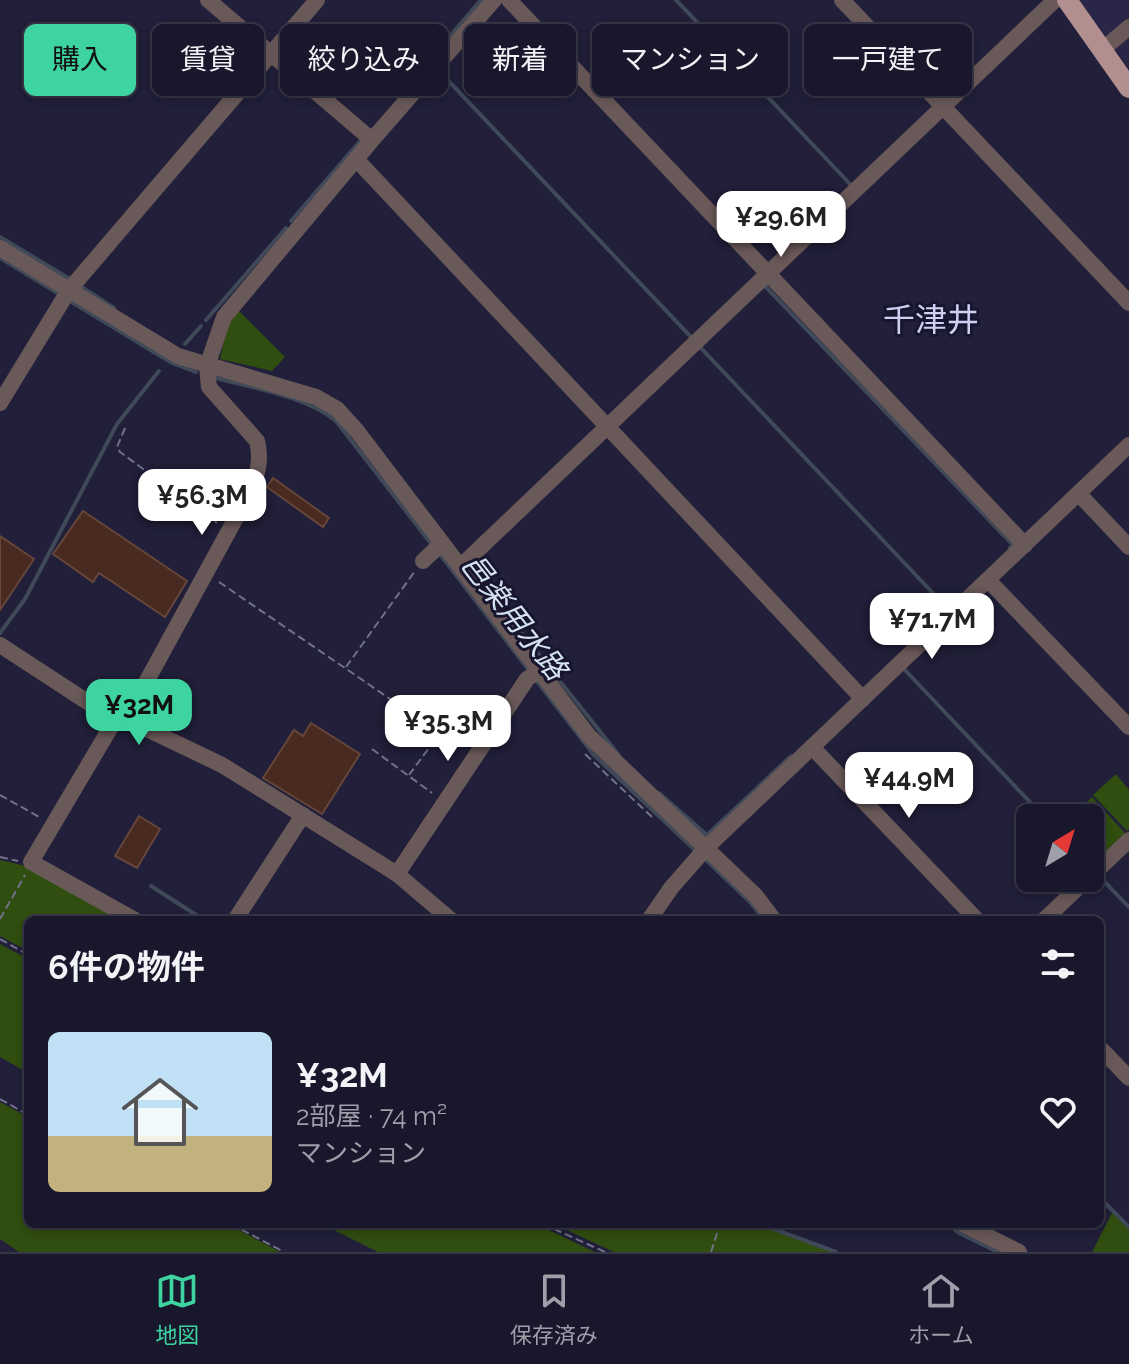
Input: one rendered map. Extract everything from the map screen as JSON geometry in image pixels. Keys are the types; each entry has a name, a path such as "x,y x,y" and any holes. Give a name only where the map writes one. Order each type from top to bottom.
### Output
{"main road":[{"path":"1067,0 1129,88"}],"street":[{"path":"208,0 372,140"},
{"path":"0,403 69,290 317,0"},
{"path":"128,916 30,864 52,824 121,719 228,532 258,472 259,450 252,433 213,394 207,381 207,366 224,317 494,0"},
{"path":"509,0 1025,545"},
{"path":"842,0 1129,303"},
{"path":"461,566 1055,0"},
{"path":"1102,50 1129,27"},
{"path":"356,159 863,699"},
{"path":"0,248 178,356 329,403 357,431 434,550 461,566 535,674 597,744 702,852 756,896 771,916"},
{"path":"652,916 702,852 1129,445"},
{"path":"1079,494 1129,547"},
{"path":"988,580 1129,727"},
{"path":"0,645 121,719 222,765 397,874 446,916"},
{"path":"397,874 535,674"},
{"path":"812,747 973,916"},
{"path":"238,916 303,815"},
{"path":"1104,863 1129,840"},
{"path":"1048,916 1073,892"},
{"path":"1104,1052 1129,1078"},
{"path":"971,1228 1019,1252"}],"path":[{"path":"125,428 117,447 120,452 228,532"},
{"path":"345,668 434,550"},
{"path":"205,572 440,733 409,775"},
{"path":"579,745 603,773 655,821"},
{"path":"372,749 445,802"},
{"path":"0,795 52,824"},
{"path":"0,857 30,864 0,919"},
{"path":"0,939 24,953"},
{"path":"0,1099 24,1113"},
{"path":"239,1228 284,1252"},
{"path":"552,1228 605,1252"},
{"path":"711,1252 719,1228"}],"shaded area":[{"path":"1079,0 1129,0 1129,69 1111,43"}],"green space":[{"path":"238,310 285,357 272,371 220,359 226,329"},
{"path":"1116,774 1129,790 1127,831 1104,804 1093,795"},
{"path":"1092,797 1098,804 1085,804"},
{"path":"1104,810 1125,833 1104,853"},
{"path":"0,860 30,867 120,916 24,916 24,949 0,936"},
{"path":"0,944 24,957 24,1071 0,1057"},
{"path":"0,1102 24,1115 24,1228 235,1228 280,1252 19,1252 0,1239"},
{"path":"1112,1213 1129,1230 1129,1252 1092,1252"},
{"path":"330,1228 544,1228 595,1252 378,1252"},
{"path":"563,1228 768,1228 836,1252 614,1252"}],"building":[{"path":"273,478 329,518 323,527 267,487"},
{"path":"83,511 187,581 165,617 99,573 93,582 53,554"},
{"path":"0,536 34,559 0,610"},
{"path":"311,723 360,754 322,814 263,778 294,730 303,736"},
{"path":"139,816 160,829 137,868 115,856"}],"waterway":[{"path":"448,38 481,0"},
{"path":"676,0 850,184 850,188"},
{"path":"448,80 691,337"},
{"path":"291,221 361,140"},
{"path":"206,320 286,228"},
{"path":"0,237 70,279"},
{"name":"邑楽用水路","path":"0,258 59,294"},
{"path":"77,284 114,308"},
{"path":"766,287 1013,545 1010,548"},
{"name":"邑楽用水路","path":"70,301 172,363 196,372"},
{"path":"185,344 201,326"},
{"path":"700,347 948,609"},
{"path":"0,633 25,599 117,424 159,371"},
{"name":"邑楽用水路","path":"213,377 294,399 324,412 336,421 433,546"},
{"name":"邑楽用水路","path":"439,553 531,673"},
{"path":"471,564 512,621 618,754"},
{"path":"905,670 1032,804"},
{"name":"邑楽用水路","path":"536,680 594,755 696,851"},
{"path":"659,793 707,835 791,756"},
{"name":"邑楽用水路","path":"703,857 761,916"},
{"path":"1104,881 1129,907"},
{"path":"151,886 198,916"},
{"path":"1104,1202 1129,1227"},
{"path":"771,1228 836,1252"},
{"name":"邑楽用水路","path":"952,1228 998,1252"}],"district":[{"name":"千津井","path":"931,320"}]}
